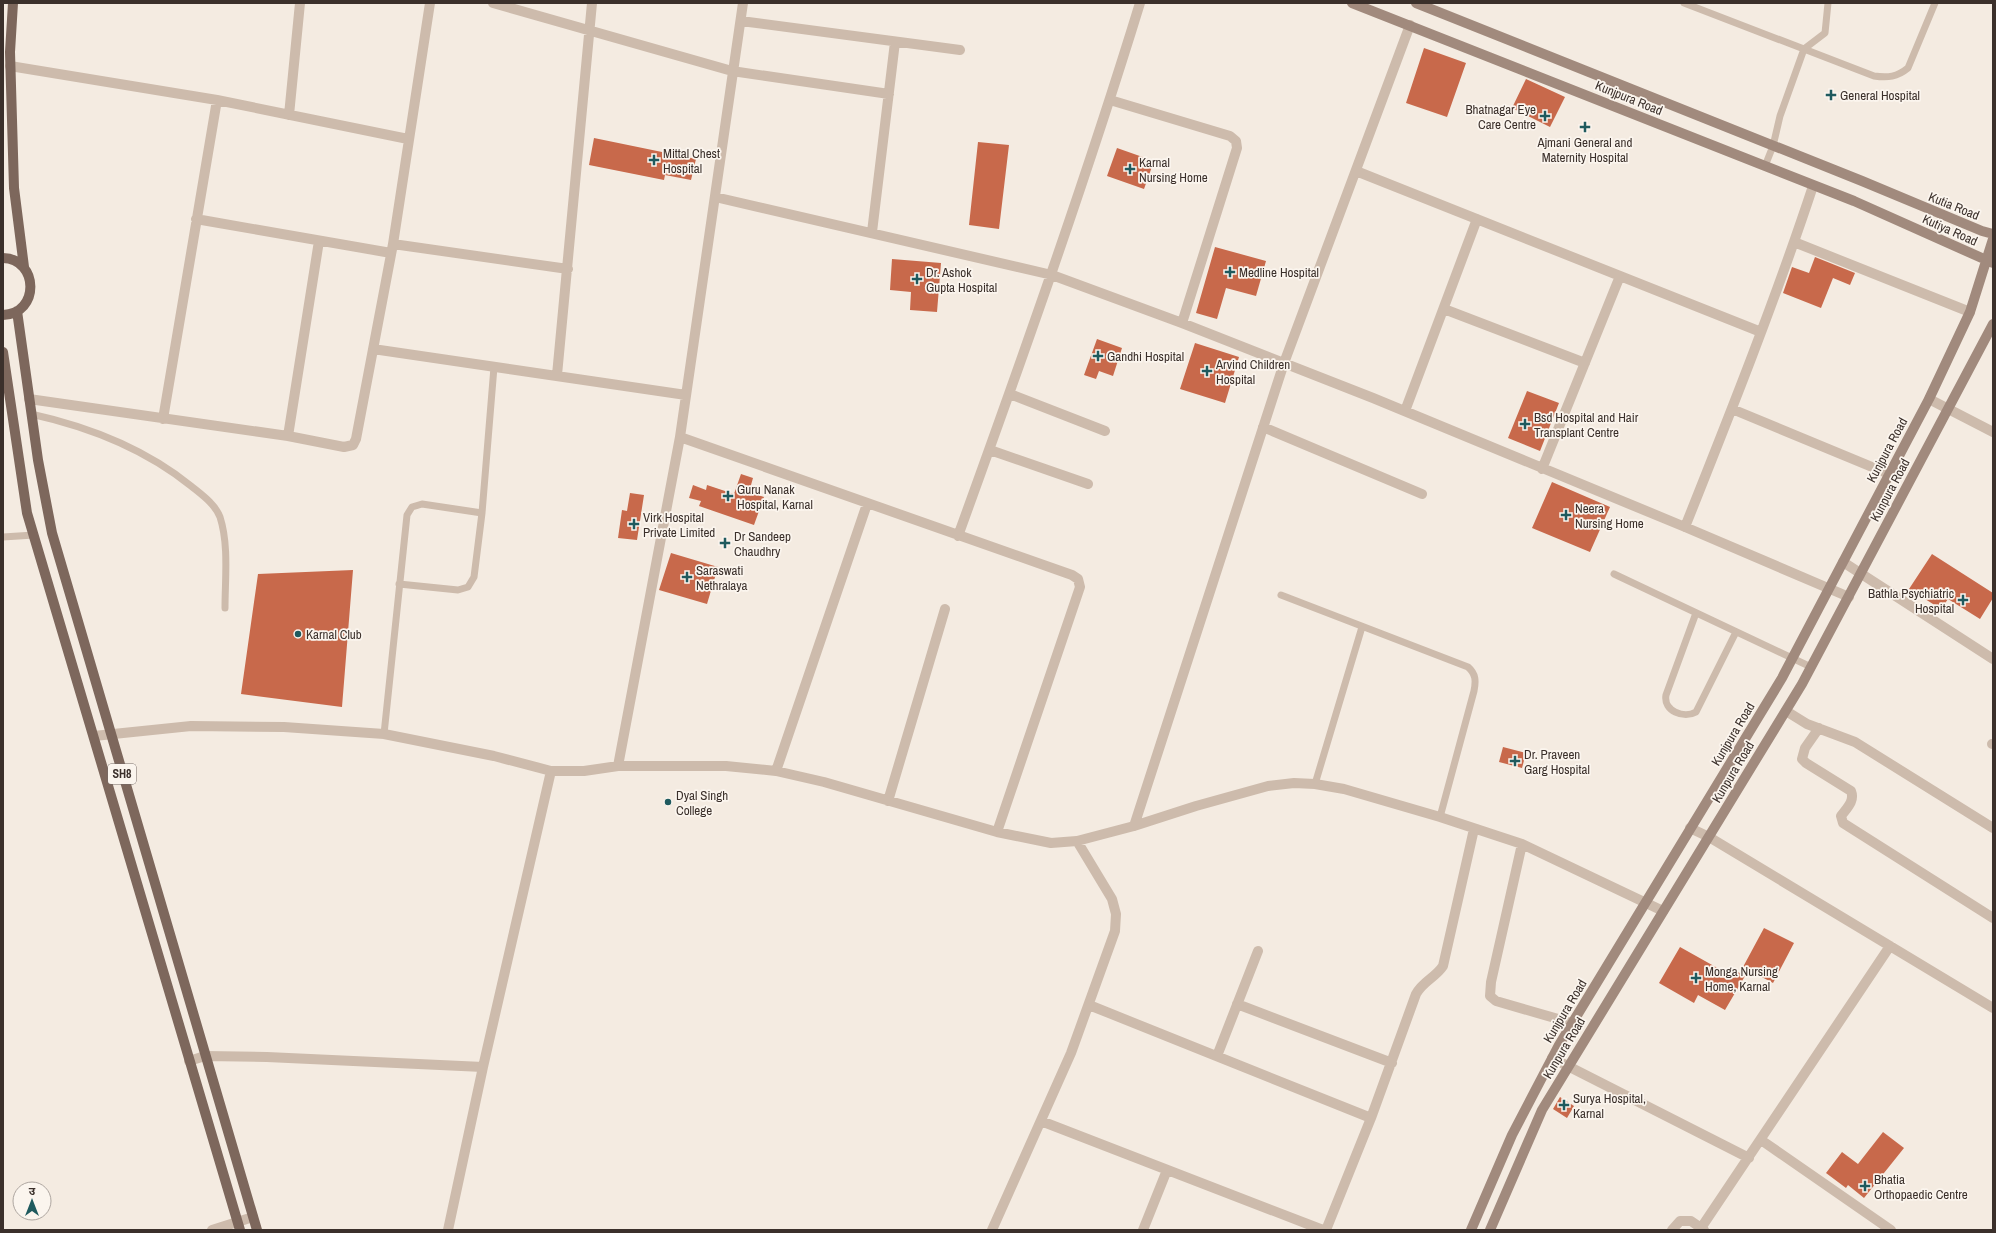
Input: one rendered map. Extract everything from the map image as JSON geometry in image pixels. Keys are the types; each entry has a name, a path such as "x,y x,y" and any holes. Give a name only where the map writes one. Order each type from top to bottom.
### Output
{"main road":[{"path":"3,315 17,311 25,304 30,294 31,282 24,267 14,188 10,66 13,3"},
{"path":"3,258 8,258 24,267"},
{"name":"SH8","path":"17,311 38,460 52,533 257,1230"},
{"name":"SH8","path":"3,352 27,513 239,1226"},
{"path":"136,879 152,874"}],"street":[{"path":"289,115 300,3"},
{"path":"29,399 288,436 344,446 353,445 356,439 392,249 430,3"},
{"path":"493,3 732,71 889,94"},
{"path":"557,375 592,3"},
{"path":"618,766 680,438 743,3"},
{"path":"958,536 1052,275 1110,100 1140,3"},
{"name":"Kunjpura Road","path":"1352,3 1374,7 1410,25 1896,219"},
{"name":"Kunjpura Road","path":"1416,3 1906,200"},
{"path":"741,21 960,50"},
{"path":"1134,826 1284,363 1410,25"},
{"path":"872,232 895,42"},
{"path":"10,66 217,100 408,139"},
{"path":"162,419 217,100"},
{"path":"1110,100 1230,136 1236,141 1237,148 1182,323"},
{"path":"1356,171 1761,332"},
{"path":"1685,527 1761,332 1813,186"},
{"path":"715,197 872,232 1052,275 1182,323 1405,411 1685,527 1848,597"},
{"name":"Kutia Road","path":"1906,200 1982,232 1993,234"},
{"path":"196,219 319,241 568,268"},
{"path":"1405,411 1477,219"},
{"name":"Kutiya Road","path":"1896,219 1990,262"},
{"name":"Kunjpura Road","path":"1471,1230 1512,1135 1552,1058 1792,658 1829,589 1928,399 1970,312 1990,262 1993,239"},
{"path":"288,436 319,241"},
{"path":"1794,242 1970,312"},
{"path":"1542,469 1620,276"},
{"path":"1444,309 1585,363"},
{"name":"Kunpura Road","path":"1490,1230 1542,1110 1786,711 1811,667 1993,324"},
{"path":"373,349 686,395"},
{"path":"1010,394 1106,431"},
{"path":"1928,399 1993,432"},
{"path":"1732,409 1889,474"},
{"path":"1263,427 1422,494"},
{"path":"680,438 1072,575 1078,579 1080,587 996,832"},
{"path":"990,450 1088,484"},
{"path":"776,771 868,504"},
{"path":"1843,562 1993,659"},
{"path":"888,801 945,609"},
{"path":"1786,711 1798,719 1855,742 1993,828"},
{"path":"94,736 110,733 199,726 284,726 384,734 494,756 551,771 584,771 618,766 726,766 776,771 824,782 996,832 1051,843 1077,841 1134,826 1196,806 1268,786 1294,783 1315,784 1344,789 1440,817 1522,844 1663,911"},
{"path":"1819,728 1805,748 1802,759 1851,791 1853,796 1851,802 1841,816 1843,822 1993,918"},
{"path":"448,1230 483,1067 551,771"},
{"path":"1690,828 1709,837 1993,1008"},
{"path":"1326,1230 1371,1118 1420,987 1438,974 1443,966 1474,829"},
{"path":"992,1230 1041,1121 1089,1005 1115,931 1116,914 1112,899 1077,841"},
{"path":"1522,844 1490,982 1490,996 1496,1000 1572,1023"},
{"path":"1672,1230 1680,1221 1691,1221 1703,1229 1890,946"},
{"path":"1217,1056 1258,951"},
{"path":"1237,1004 1392,1063"},
{"path":"1089,1005 1371,1118"},
{"path":"189,1061 205,1056 483,1067"},
{"path":"1552,1058 1749,1158"},
{"path":"1041,1121 1322,1230"},
{"path":"1761,1140 1891,1230"},
{"path":"1143,1230 1167,1170"},
{"path":"212,1230 239,1226 253,1217"}],"lane":[{"path":"1684,3 1874,76 1886,78 1899,75 1908,68 1935,3"},
{"path":"1765,166 1773,146 1780,116 1804,49 1825,33 1828,3"},
{"path":"399,584 458,590 468,587 474,577 482,513 494,367"},
{"path":"31,414 94,431 132,447 171,470 208,500 219,515 224,534 225,608"},
{"path":"384,734 399,584 408,514 412,507 422,504 482,513"},
{"path":"3,537 34,535"},
{"path":"1614,574 1811,667"},
{"path":"1281,595 1468,667 1474,672 1476,681 1474,691 1440,817"},
{"path":"1696,613 1666,695 1666,704 1668,708 1686,715 1696,712 1736,632"},
{"path":"1315,784 1362,627"}],"building":[{"path":"1424,48 1466,63 1447,117 1406,103"},
{"path":"1526,79 1565,97 1550,127 1512,108"},
{"path":"594,138 696,159 691,180 665,175 664,180 589,165"},
{"path":"978,142 1009,145 999,229 969,225"},
{"path":"1117,148 1154,161 1144,189 1107,176"},
{"path":"1215,247 1266,261 1256,296 1226,288 1217,319 1196,313"},
{"path":"1815,257 1855,273 1850,285 1833,278 1821,308 1783,293 1792,267 1809,273"},
{"path":"892,259 941,263 937,312 910,310 911,292 890,290"},
{"path":"1097,339 1122,348 1113,376 1099,371 1096,379 1084,375"},
{"path":"1195,343 1239,357 1225,403 1180,389"},
{"path":"1527,391 1559,403 1540,451 1508,438"},
{"path":"741,474 753,478 749,492 764,497 754,525 699,506 701,501 689,498 693,485 706,490 707,485 734,494"},
{"path":"1552,482 1610,507 1590,552 1532,528"},
{"path":"630,493 644,495 637,540 618,538 622,510 627,511"},
{"path":"671,553 718,567 707,604 659,590"},
{"path":"1932,554 1993,593 1993,598 1980,619 1948,599 1941,609 1909,589"},
{"name":"Karnal Club","path":"353,570 342,707 241,694 258,574"},
{"path":"1503,747 1526,753 1522,768 1499,762"},
{"path":"1764,928 1794,943 1773,983 1743,967"},
{"path":"1680,947 1730,975 1733,969 1745,976 1725,1010 1698,995 1694,1003 1659,983"},
{"path":"1560,1097 1574,1106 1567,1118 1553,1109"},
{"path":"1883,1132 1904,1148 1864,1198 1848,1185 1846,1188 1826,1173 1842,1152 1858,1164"}],"place":[{"name":"General Hospital","path":"1831,95"},
{"name":"Bhatnagar Eye Care Centre","path":"1545,116"},
{"name":"Ajmani General and Maternity Hospital","path":"1585,127"},
{"name":"Mittal Chest Hospital","path":"654,160"},
{"name":"Karnal Nursing Home","path":"1130,169"},
{"name":"Medline Hospital","path":"1230,272"},
{"name":"Dr. Ashok Gupta Hospital","path":"917,279"},
{"name":"Gandhi Hospital","path":"1098,356"},
{"name":"Arvind Children Hospital","path":"1207,371"},
{"name":"Bsd Hospital and Hair Transplant Centre","path":"1525,424"},
{"name":"Guru Nanak Hospital, Karnal","path":"728,496"},
{"name":"Neera Nursing Home","path":"1566,515"},
{"name":"Virk Hospital Private Limited","path":"634,524"},
{"name":"Dr Sandeep Chaudhry","path":"725,543"},
{"name":"Saraswati Nethralaya","path":"687,577"},
{"name":"Bathla Psychiatric Hospital","path":"1963,600"},
{"name":"Karnal Club","path":"298,634"},
{"name":"Dr. Praveen Garg Hospital","path":"1515,761"},
{"name":"Dyal Singh College","path":"668,802"},
{"name":"Monga Nursing Home, Karnal","path":"1696,978"},
{"name":"Surya Hospital, Karnal","path":"1564,1105"},
{"name":"Bhatia Orthopaedic Centre","path":"1865,1186"}]}
